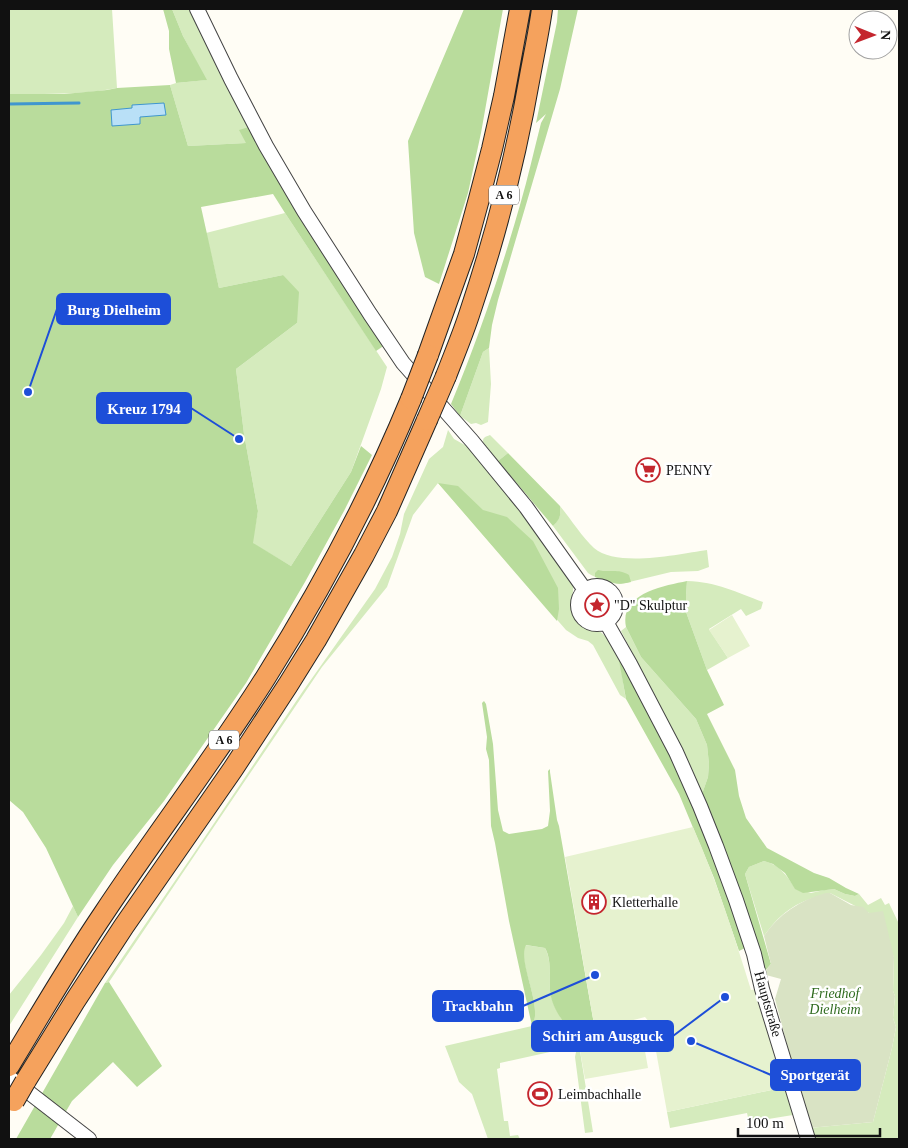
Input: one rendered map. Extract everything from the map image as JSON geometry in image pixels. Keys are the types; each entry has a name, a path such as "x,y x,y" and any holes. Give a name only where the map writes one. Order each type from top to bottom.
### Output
{"highway":[{"name":"A 6","path":"9,1066 103,914 265,678 330,568 367,500 412,399 464,254 502,104 520,9"},
{"name":"A 6","path":"11,1106 17,1080 86,984 288,685 316,640 387,511 446,376 473,304 487,259 515,153 542,9"}],"street":[{"path":"197,9 230,79 266,146 304,212 374,320 403,363 467,434 526,507 585,590"},
{"path":"596,586 607,589 614,598 615,609 606,622 594,624 588,622 582,618 579,612 578,600 581,594 590,587 596,586"},
{"name":"Hauptstraße","path":"606,622 664,730 696,797 726,873 754,954 762,989 808,1139"},
{"path":"17,1080 89,1139"}],"green space":[{"path":"9,9 112,9 117,88 77,93 9,94"},
{"path":"163,9 172,9 183,36 207,80 176,83 169,49 169,31"},
{"path":"172,9 192,9 228,89 233,93 249,127 246,143 188,146 170,85 206,80 183,36"},
{"path":"464,9 503,9 481,133 468,193 439,284 425,277 414,233 408,141"},
{"path":"558,9 578,9 560,89 498,300 489,348 483,352 460,416 451,404 471,355 497,280 523,195 541,123 546,114 536,123"},
{"path":"170,85 188,146 246,143 239,130 249,127 278,181 385,345 376,351 273,194 201,207 219,288 283,275 299,292 297,323 236,369 244,434 258,511 253,543 291,566 351,472 361,446 372,455 305,582 246,683 164,801 113,865 78,917 46,848 23,812 9,800 9,94 64,94"},
{"path":"285,213 387,367 351,472 291,566 252,543 258,511 244,434 236,369 297,323 283,275 219,288 206,233"},
{"path":"489,348 491,384 488,422 481,425 471,424 460,416 483,352"},
{"path":"448,430 454,439 472,449 542,535 573,581 572,611 579,623 602,633 613,646 619,660 626,699 620,695 593,645 566,630 438,483 413,515 387,587 322,667 109,982 105,983 303,691 375,589 392,557 400,534 404,514 429,459 443,447"},
{"path":"490,435 508,453 498,461 483,442 485,437"},
{"path":"508,453 560,506 560,517 553,526 498,461"},
{"path":"438,483 458,486 483,510 507,517 533,541 558,588 559,609 557,621"},
{"path":"560,506 590,544 604,554 617,557 649,558 707,550 709,567 698,571 671,572 621,584 599,579 588,573 553,526 560,517"},
{"path":"598,570 625,573 629,575 631,582 609,582 595,577 595,573"},
{"path":"687,581 717,585 763,602 761,609 746,616 741,609 709,629 728,658 707,670 686,612"},
{"path":"687,581 686,612 707,670 724,705 707,714 735,770 739,796 746,818 767,848 859,894 855,896 845,894 834,889 803,893 795,889 785,873 773,864 764,861 749,867 745,874 771,964 765,971 742,901 702,794 708,777 707,745 696,719 641,657 626,627 626,615 629,606 636,599 656,589"},
{"path":"597,591 607,595 611,605 607,615 597,619 587,615 583,605 587,595"},
{"path":"732,615 750,646 728,658 709,630"},
{"path":"626,627 641,657 696,719 707,745 709,764 708,777 702,794 673,731 621,631"},
{"path":"618,655 684,779 747,947 739,951 714,878 679,794 626,699"},
{"path":"484,701 493,744 498,810 503,831 509,834 542,829 548,826 550,811 548,771 550,769 557,820 595,1030 576,1036 563,1021 553,1004 550,991 549,963 545,948 526,945 524,953 525,962 535,1008 535,1018 532,1026 491,826 489,760 486,749 487,737 482,703"},
{"path":"693,827 717,887 751,990 757,989 786,1087 667,1112 651,1024 645,1017 595,1030 565,857"},
{"path":"764,861 778,868 795,888 811,893 834,889 855,896 859,894 868,905 881,898 885,905 889,903 899,924 899,1139 812,1139 809,1128 873,1122 896,1027 893,1018 895,996 893,991 894,957 869,913 830,893 809,899 792,907 778,919 764,936 745,874 749,867"},
{"name":"Friedhof Dielheim","path":"830,893 851,905 863,907 869,913 883,911 894,957 893,991 895,996 893,1018 896,1027 873,1122 809,1128 775,999 781,979 766,975 765,971 771,964 764,936 776,921 791,909 807,900"},
{"path":"73,906 78,917 9,1026 9,995 41,955 64,923"},
{"path":"525,945 545,948 549,958 550,991 556,1010 576,1036 574,1042 568,1048 500,1063 500,1068 497,1069 504,1121 508,1121 510,1136 518,1135 520,1139 488,1139 472,1094 459,1082 445,1046 532,1026 535,1018 535,1008 524,962 523,953"},
{"path":"109,982 162,1066 137,1087 113,1062 72,1101 50,1139 16,1139 105,983"},
{"path":"640,1023 648,1068 585,1079 578,1039"},
{"path":"578,1042 593,1132 585,1133 575,1057"},
{"path":"786,1087 793,1115 749,1122 747,1113 670,1128 667,1112"}],"water":[{"path":"164,103 166,115 140,117 140,124 112,126 111,110 132,108 132,105"}],"waterway":[{"path":"9,104 79,103"}],"place":[{"name":"Burg Dielheim","path":"28,392"},
{"name":"Kreuz 1794","path":"239,439"},
{"name":"PENNY","path":"648,470"},
{"name":"\"D\" Skulptur","path":"597,605"},
{"name":"Kletterhalle","path":"594,902"},
{"name":"Trackbahn","path":"595,975"},
{"name":"Schiri am Ausguck","path":"725,997"},
{"name":"Sportgerät","path":"691,1041"},
{"name":"Leimbachhalle","path":"540,1094"}]}
